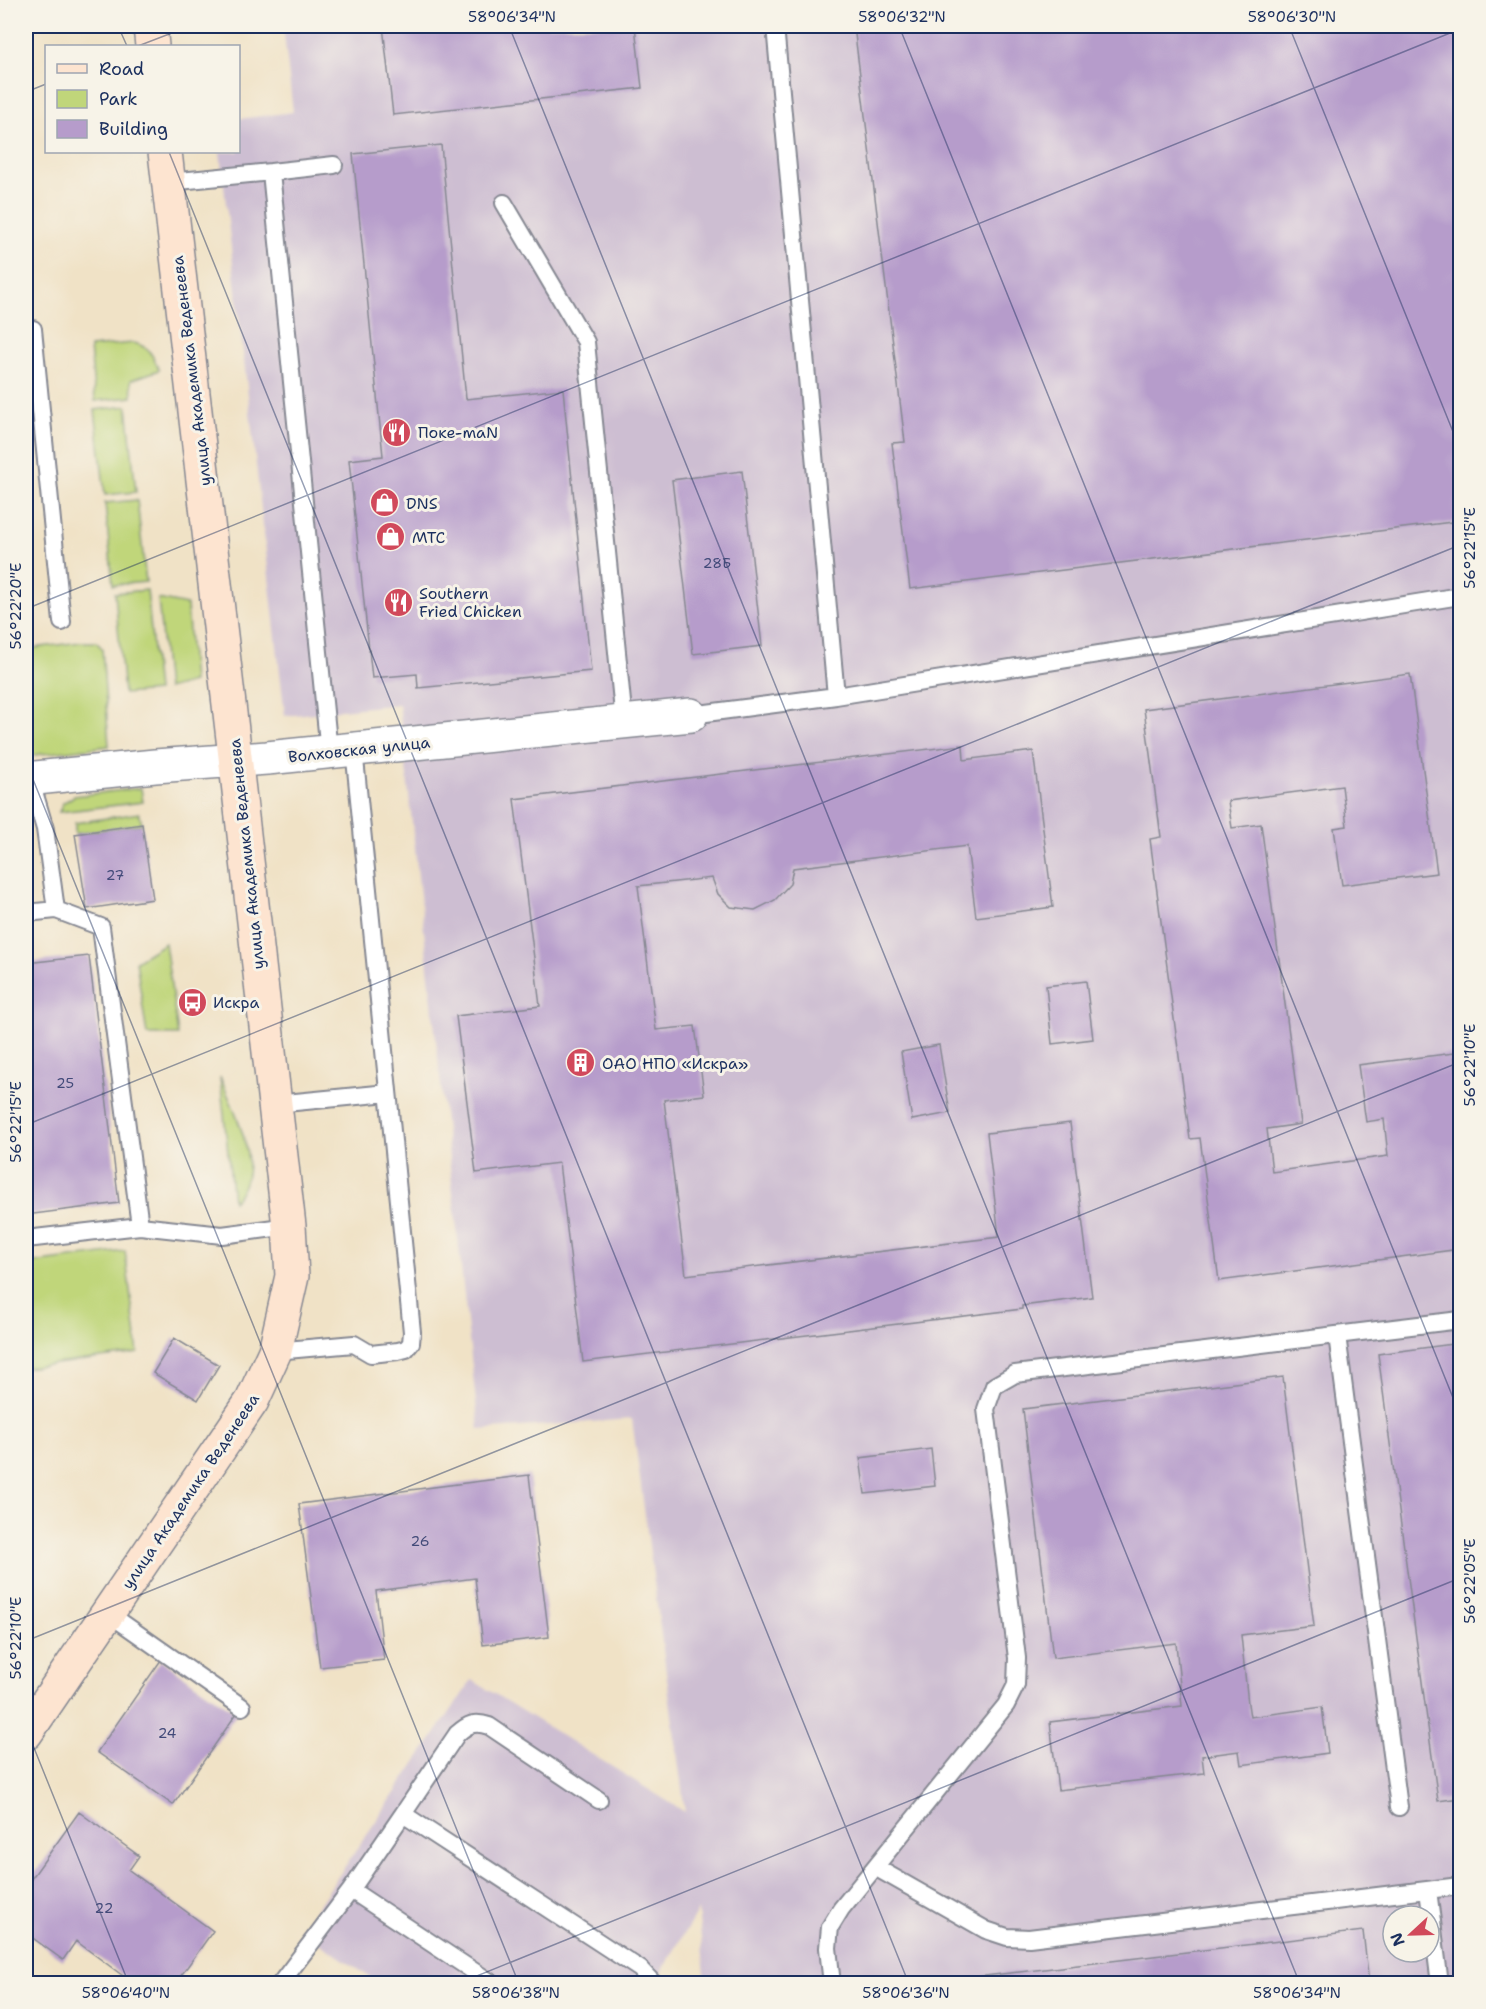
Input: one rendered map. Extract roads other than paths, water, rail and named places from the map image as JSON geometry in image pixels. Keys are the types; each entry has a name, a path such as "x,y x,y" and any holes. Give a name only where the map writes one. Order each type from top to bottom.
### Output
{"street":[{"path":"150,26 153,45"},
{"name":"улица Академика Веденеева","path":"26,1733 252,1401 275,1351 291,1276 289,1226 167,166"},
{"name":"Волховская улица","path":"28,778 236,761 691,715"}],"lane":[{"path":"775,26 836,696"},
{"path":"167,166 271,172 334,165"},
{"path":"271,172 341,751 388,1093 412,1332 411,1343 406,1349 398,1351 371,1354 354,1344 275,1351"},
{"path":"504,203 586,342 624,722"},
{"path":"26,330 33,329 62,622"},
{"path":"691,715 836,696 1461,596"},
{"path":"28,778 45,829 56,910"},
{"path":"26,913 56,910 100,927 140,1226"},
{"path":"274,1104 388,1093"},
{"path":"26,1239 140,1226 222,1235 289,1226"},
{"path":"832,1983 828,1948 830,1926 1006,1705 1016,1685 1017,1658 986,1409 994,1386 1015,1374 1461,1320"},
{"path":"1337,1335 1399,1807"},
{"path":"108,1613 242,1707"},
{"path":"280,1983 351,1890 457,1734 466,1725 478,1722 489,1726 599,1800"},
{"path":"403,1815 640,1970 654,1983"},
{"path":"874,1868 986,1930 1006,1937 1041,1936 1461,1886"},
{"path":"351,1890 493,1983"},
{"path":"1428,1890 1440,1983"}],"place":[{"name":"Поке-maN","path":"397,432"},
{"name":"DNS","path":"385,503"},
{"name":"МТС","path":"391,537"},
{"name":"Southern Fried Chicken","path":"398,602"},
{"name":"Искра","path":"192,1002"},
{"name":"ОАО НПО «Искра»","path":"581,1063"}]}
